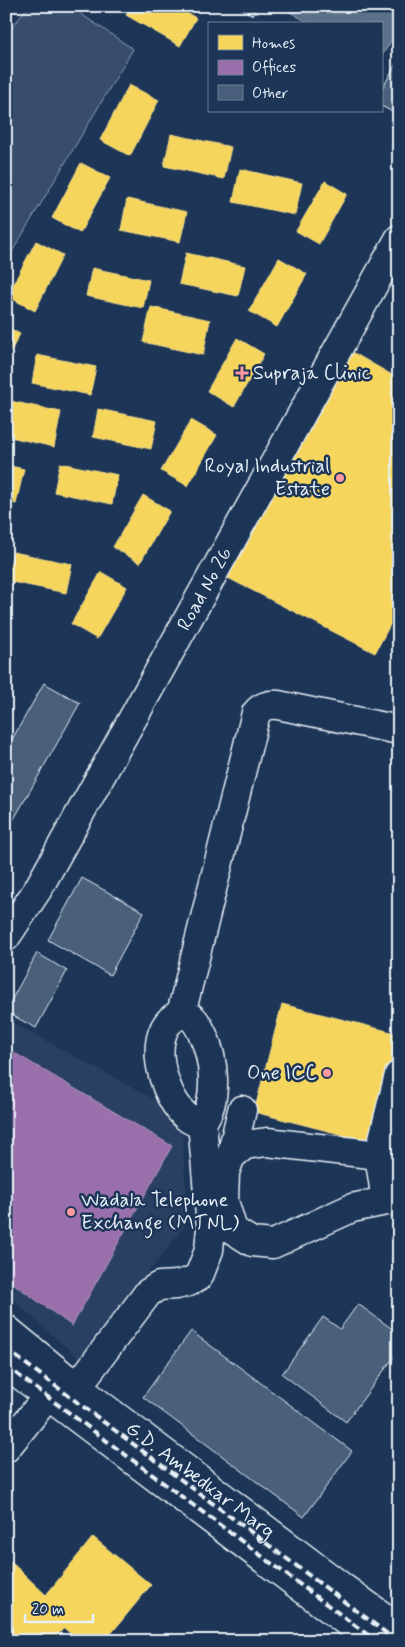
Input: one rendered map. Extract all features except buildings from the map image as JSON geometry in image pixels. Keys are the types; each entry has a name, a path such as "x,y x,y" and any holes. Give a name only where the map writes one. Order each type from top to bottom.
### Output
{"street":[{"name":"Road No 26","path":"6,937 43,881 399,239"},
{"path":"181,1014 256,713 261,708 270,704 399,730"},
{"path":"181,1014 192,1018 199,1026 213,1067 210,1105 202,1122 196,1123 190,1120 171,1098 163,1078 159,1054 164,1027 172,1017 181,1014"},
{"path":"247,1110 238,1150 226,1172 224,1202 233,1230 252,1242 273,1244 352,1208 392,1201 389,1157 399,1075"},
{"path":"6,1448 148,1293 159,1286 190,1282 199,1276 209,1250 211,1228 202,1122"},
{"path":"238,1150 267,1142 389,1157"},
{"name":"G.D. Ambedkar Marg","path":"6,1329 63,1386 343,1604 372,1641"},
{"name":"G.D. Ambedkar Marg","path":"6,1364 63,1386"},
{"name":"G.D. Ambedkar Marg","path":"343,1604 399,1628"}],"shaded area":[{"path":"28,6 69,6 133,49 6,262 6,36"},
{"path":"279,6 399,6 399,27 382,56 382,22 307,22"},
{"name":"Wadala Telephone Exchange (MTNL)","path":"6,1019 181,1114 188,1222 80,1359 6,1294"}],"railway":[{"path":"6,1349 397,1641"},
{"path":"6,1366 376,1641"}],"place":[{"name":"Supraja Clinic","path":"242,373"},
{"name":"Royal Industrial Estate","path":"340,478"},
{"name":"One ICC","path":"327,1073"},
{"name":"Wadala Telephone Exchange (MTNL)","path":"71,1212"}]}
